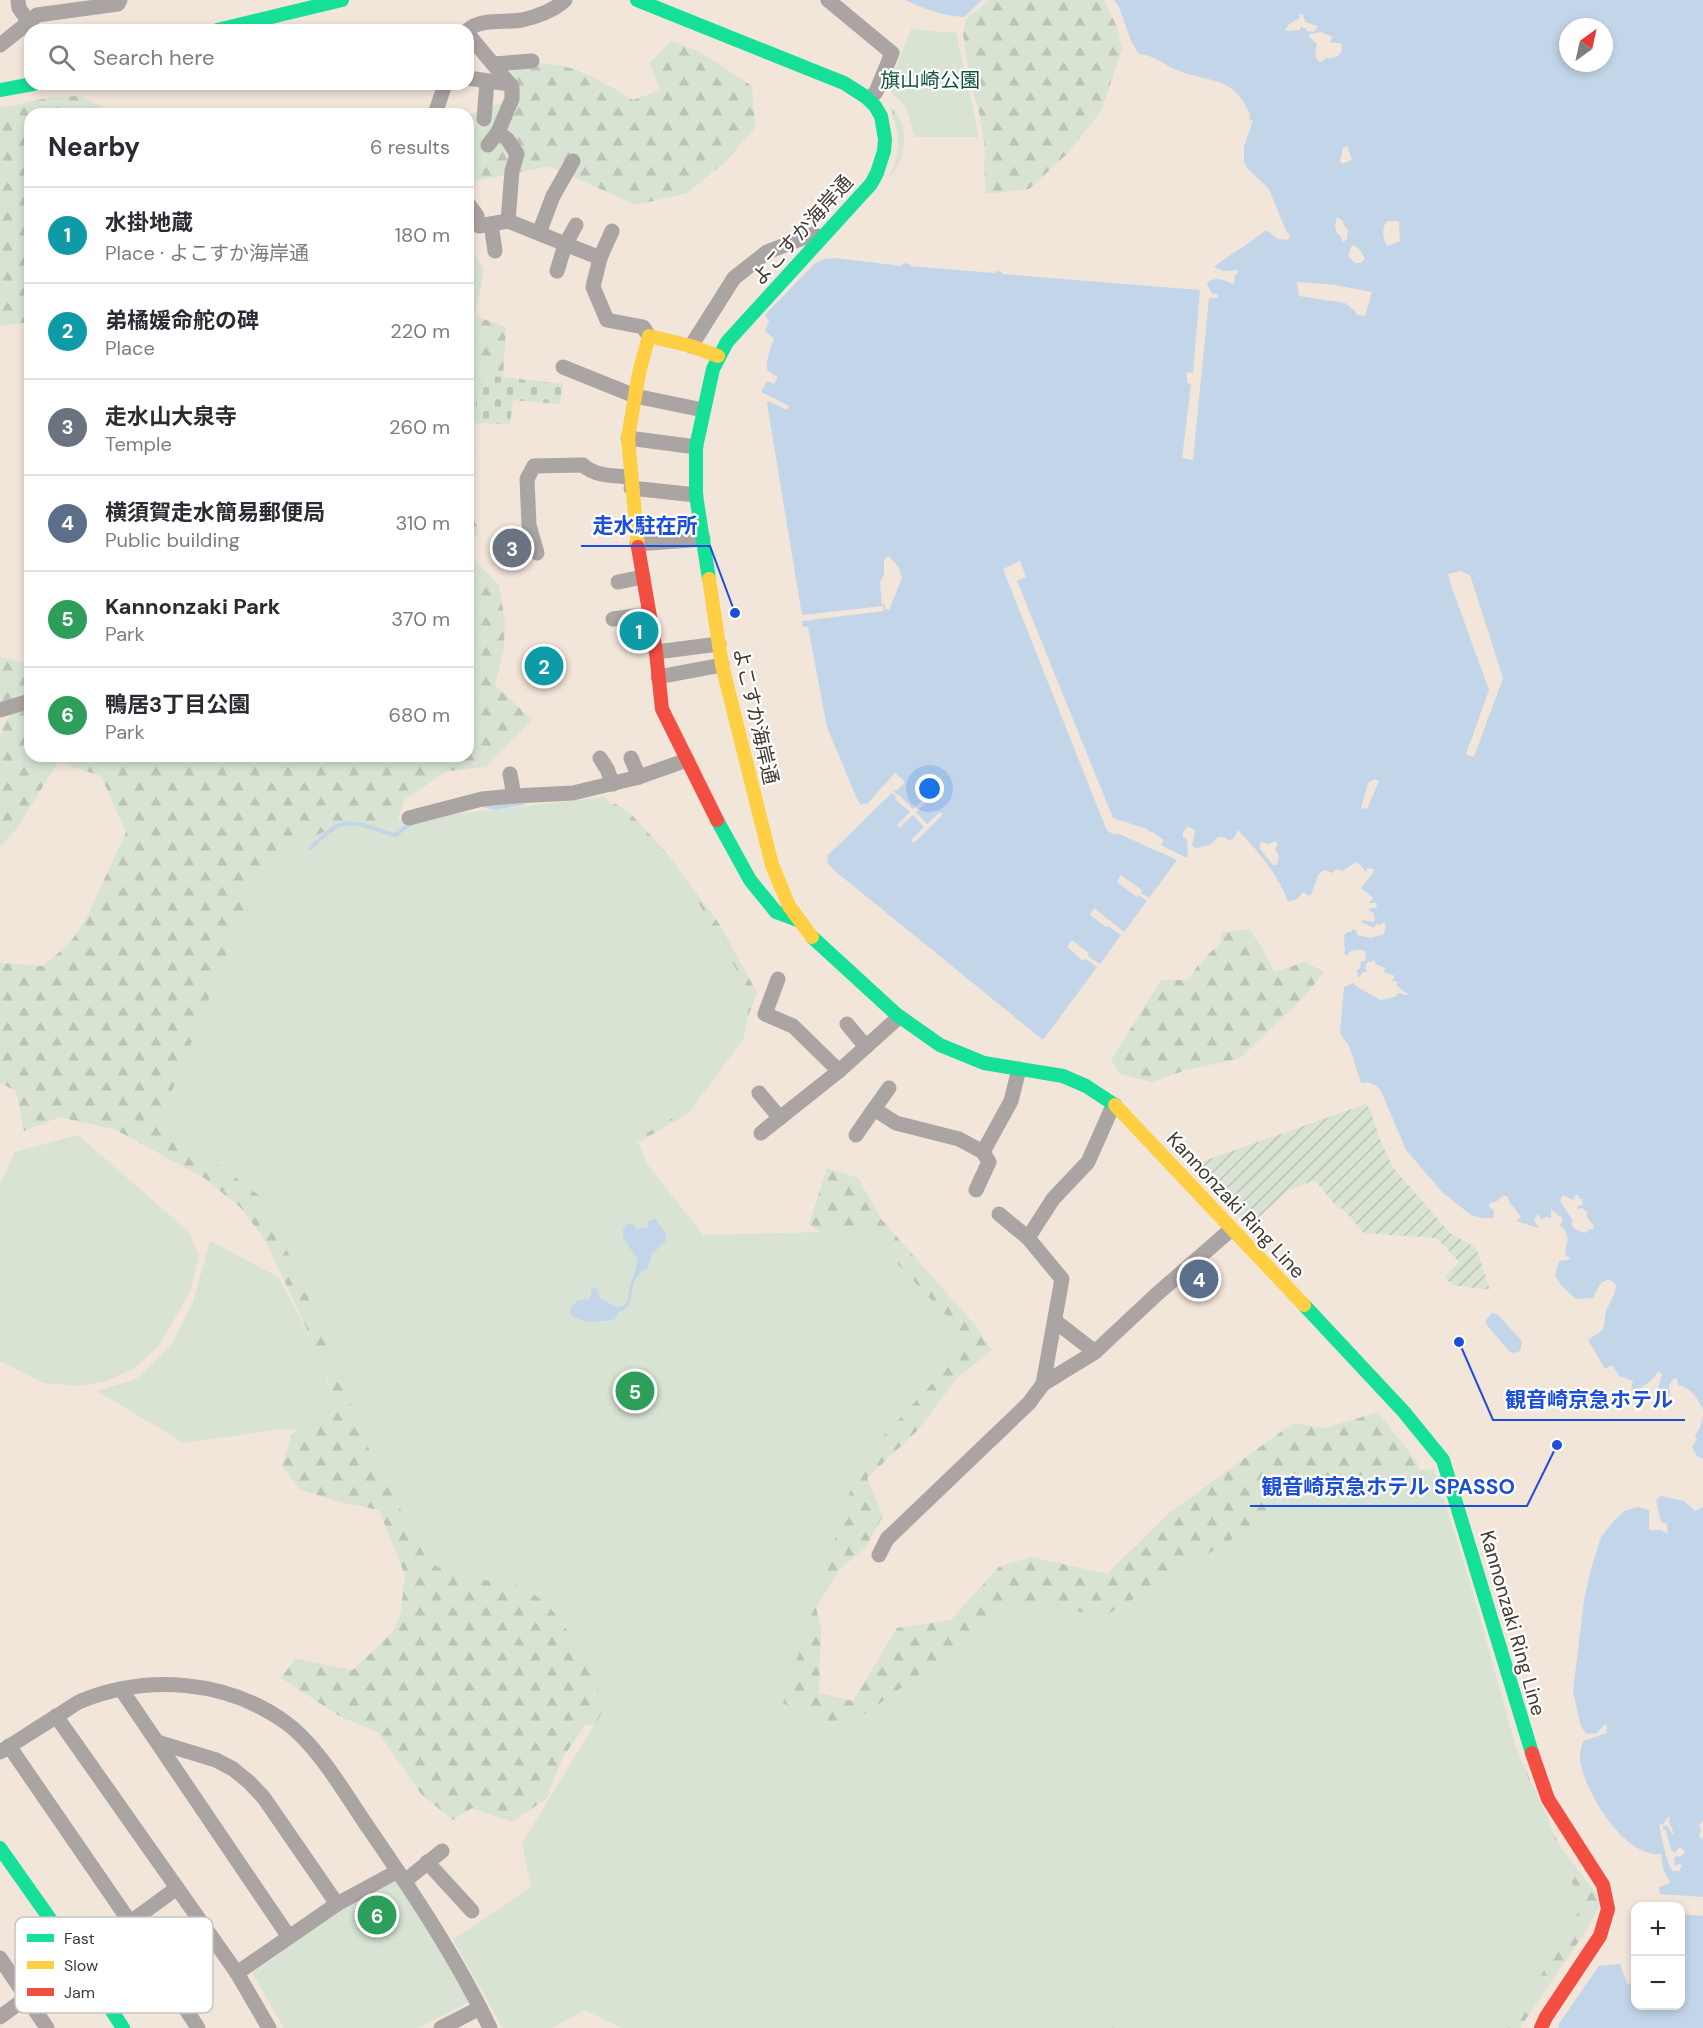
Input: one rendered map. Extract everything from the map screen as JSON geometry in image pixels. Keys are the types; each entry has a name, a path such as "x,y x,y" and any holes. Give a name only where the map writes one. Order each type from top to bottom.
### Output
{"main road":[{"path":"243,24 342,0"},
{"name":"よこすか海岸通","path":"637,0 852,87 869,99 885,127 884,158 870,184 727,342 718,356 712,369 696,447 696,495 722,665 774,871 788,903 815,941 898,1017 924,1036 950,1052 977,1061 1054,1074 1075,1081 1089,1087 1115,1105"},
{"path":"0,90 24,86"},
{"path":"718,356 691,346 650,336 634,396 628,438 637,544 656,652 662,709 705,798 750,880 776,912 800,921"},
{"name":"Kannonzaki Ring Line","path":"1115,1105 1404,1412 1443,1460 1540,1781 1548,1799 1604,1885 1608,1900 1608,1914 1601,1933 1541,2028"},
{"path":"0,1848 49,1917"},
{"path":"113,2013 123,2028"}],"street":[{"path":"18,0 19,8 29,22"},
{"path":"26,24 38,15 118,4 120,0"},
{"path":"474,24 524,20 551,9 565,0"},
{"path":"828,0 892,53 876,92 869,99"},
{"path":"0,45 24,26"},
{"path":"474,39 512,87 512,99 498,132 488,145"},
{"path":"494,64 532,61"},
{"path":"474,79 510,84"},
{"path":"484,119 487,81"},
{"path":"437,108 443,90"},
{"path":"498,132 508,140 517,154 512,171 508,221"},
{"path":"539,233 553,196 573,161"},
{"path":"474,212 479,226 508,221 600,258"},
{"path":"491,224 495,251"},
{"path":"557,271 565,244 576,225"},
{"path":"612,231 600,258 593,287 607,320 643,327 650,336"},
{"path":"691,346 734,278 767,252 813,234 821,238"},
{"path":"563,367 634,396 703,410"},
{"path":"628,438 696,447"},
{"path":"537,553 529,525 526,479 534,466 583,465 588,470 630,482 696,495"},
{"path":"637,544 703,538"},
{"path":"618,582 643,577"},
{"path":"613,619 649,614"},
{"path":"656,652 719,644"},
{"path":"658,677 722,665"},
{"path":"0,710 24,703"},
{"path":"600,758 608,769 613,784"},
{"path":"631,758 639,777"},
{"path":"409,818 482,799 573,793 639,777 687,760"},
{"path":"510,774 514,796"},
{"path":"750,880 774,871"},
{"path":"778,979 765,1014 793,1026 839,1071"},
{"path":"761,1133 839,1071 898,1017"},
{"path":"847,1024 866,1047"},
{"path":"983,1152 1011,1101 1019,1069"},
{"path":"856,1135 889,1088"},
{"path":"759,1093 780,1118"},
{"path":"1028,1238 1053,1199 1088,1162 1115,1105"},
{"path":"874,1109 897,1123 959,1139 983,1152 989,1162 976,1190"},
{"path":"999,1214 1028,1238 1062,1279 1043,1384"},
{"path":"879,1555 887,1539 1029,1403 1043,1384 1095,1352 1156,1294 1227,1233"},
{"path":"1055,1321 1095,1352"},
{"path":"126,1917 4,1749 80,1702 121,1689 148,1685 186,1684 221,1690 286,1722 321,1760 446,1946 490,2028"},
{"path":"121,1689 289,1937"},
{"path":"57,1716 197,1917"},
{"path":"157,1742 216,1760 233,1769 249,1782 264,1798 337,1904"},
{"path":"237,1973 337,1904 401,1876 442,1851"},
{"path":"427,1862 472,1911"},
{"path":"137,1917 177,1888"},
{"path":"213,1939 237,1973 269,2028"},
{"path":"0,1958 15,1980"},
{"path":"0,2017 15,2006"},
{"path":"441,2028 480,2008"},
{"path":"37,2013 47,2028"},
{"path":"188,2013 198,2028"}],"green space":[{"path":"989,0 1104,0 1117,27 1122,50 1101,111 1067,154 1029,189 986,194 985,148 979,112 970,81 963,33 966,19"},
{"name":"旗山崎公園","path":"911,29 956,33 979,137 915,137 906,107 888,89"},
{"path":"671,41 700,52 752,86 755,128 725,162 687,193 636,205 549,166 476,181 474,184 474,113 507,101 509,73 525,66 557,65 589,75 633,100 660,90 650,63"},
{"path":"81,96 104,108 24,108 24,323 0,326 0,106 6,107 52,97"},
{"path":"890,107 901,121 904,142 900,162 889,176 898,150 896,126"},
{"path":"474,255 484,269 475,316 506,327 503,377 485,376 474,418"},
{"path":"485,375 563,384 560,404 513,400 510,424 474,423 474,410"},
{"path":"474,520 479,531 474,540"},
{"path":"474,560 499,585 505,621 504,647 495,685 532,720 486,767 447,771 404,800 396,826 616,804 630,813 666,852 720,925 757,993 746,1022 689,1113 625,1150 597,1241 867,1263 809,1224 827,1168 858,1178 881,1219 975,1325 992,1350 957,1378 918,1430 867,1478 883,1516 865,1548 839,1570 816,1608 821,1627 819,1693 853,1701 897,1628 951,1620 999,1567 1032,1557 1107,1574 1168,1514 1293,1423 1325,1428 1378,1412 1417,1462 1511,1736 1559,1845 1602,1901 1587,1929 1520,2028 943,2028 611,1728 586,1724 563,1757 546,1799 512,1822 472,1808 453,1820 421,1794 378,1732 341,1717 281,1678 295,1659 353,1670 393,1632 401,1611 405,1575 379,1510 340,1502 301,1490 282,1466 291,1436 321,1406 328,1382 315,1346 265,1240 240,1207 204,1178 116,1130 60,1117 24,1131 16,1091 0,1083 0,963 43,966 70,943 87,917 126,832 101,776 58,762 474,762"},
{"path":"0,657 24,663 24,762 58,762 17,828 0,847 0,740 3,726 13,711 0,703"},
{"path":"604,797 685,879 751,995 744,1038 694,1106 636,1139 648,1165 703,1235 867,1231 971,1342 860,1461 783,1703 839,1733 1020,1601 1105,1616 1333,1478 1434,1469 1471,1586 1518,1755 1568,1868 1580,1909 1526,2001 1498,2028 1115,2028 1105,2023 1100,2028 622,2028 584,2010 552,2028 503,2028 453,1940 531,1887 522,1843 606,1706 571,1635 545,1601 512,1583 461,1578 428,1562 365,1441 302,1282 261,1197 160,1121 263,863 331,828"},
{"path":"1249,929 1264,951 1274,972 1305,962 1324,972 1305,996 1240,1058 1183,1071 1152,1082 1120,1074 1111,1060 1161,980 1187,980 1220,943 1222,933"},
{"path":"1366,1104 1394,1169 1450,1233 1476,1248 1490,1290 1452,1285 1445,1277 1459,1262 1435,1238 1364,1233 1343,1209 1337,1207 1315,1180 1288,1190 1249,1227 1197,1172 1201,1162"},
{"path":"78,1135 189,1232 199,1256 190,1292 158,1347 133,1369 107,1381 79,1386 44,1383 0,1361 0,1184 15,1152"},
{"path":"210,1241 278,1277 324,1362 328,1395 324,1412 312,1431 282,1429 184,1443 97,1391 137,1379 172,1344 193,1302"},
{"path":"390,1875 395,1875 469,1998 467,2003 418,2028 284,2028 252,1973"}],"water":[{"path":"905,0 982,0 964,17 934,12"},
{"path":"1114,0 1703,0 1703,1410 1691,1391 1678,1385 1677,1378 1673,1379 1669,1386 1668,1396 1657,1392 1662,1374 1659,1371 1651,1381 1637,1390 1631,1389 1633,1381 1619,1376 1612,1365 1605,1369 1588,1340 1603,1330 1606,1311 1616,1285 1611,1280 1604,1281 1599,1285 1593,1298 1576,1299 1562,1286 1555,1275 1559,1261 1570,1258 1565,1255 1568,1240 1565,1230 1560,1225 1563,1219 1551,1209 1551,1218 1546,1217 1541,1220 1538,1213 1534,1220 1539,1228 1516,1221 1521,1217 1508,1197 1503,1195 1497,1201 1490,1203 1489,1207 1494,1210 1493,1218 1471,1215 1443,1193 1406,1150 1381,1091 1372,1084 1361,1083 1349,1046 1340,1033 1344,987 1353,983 1380,1000 1395,997 1398,993 1408,994 1397,986 1397,981 1392,981 1395,976 1384,972 1385,968 1376,964 1374,959 1371,962 1368,961 1365,969 1368,972 1363,972 1358,978 1357,969 1360,969 1361,961 1365,961 1366,952 1356,950 1345,955 1344,935 1347,932 1353,929 1357,931 1357,935 1371,938 1384,934 1386,925 1384,922 1380,925 1377,923 1374,928 1361,922 1363,920 1373,922 1375,918 1373,912 1369,911 1371,908 1376,908 1377,903 1369,903 1373,898 1361,888 1374,869 1367,868 1367,872 1357,862 1342,871 1335,870 1333,873 1324,870 1318,875 1309,896 1303,892 1297,899 1288,902 1273,872 1238,830 1234,838 1229,841 1224,837 1218,837 1210,845 1195,848 1192,845 1195,832 1192,828 1187,827 1183,837 1187,839 1187,858 1161,845 1164,840 1147,829 1113,818 1017,581 1026,577 1020,561 1003,569 1107,831 1116,835 1117,833 1177,860 1149,898 1121,875 1117,882 1137,897 1139,895 1147,901 1124,932 1094,908 1090,915 1121,935 1100,964 1072,940 1067,947 1083,961 1086,959 1097,967 1043,1040 827,863 828,855 892,793 895,799 910,812 897,825 899,828 913,815 924,827 911,840 914,843 943,814 940,812 927,824 916,812 928,800 926,797 913,809 900,794 893,791 898,790 905,782 895,773 866,805 864,803 861,805 827,727 808,627 802,626 802,621 884,611 883,606 802,615 767,404 768,401 787,410 789,406 761,392 767,381 774,384 778,377 767,368 768,355 774,339 765,331 769,321 765,315 814,264 824,259 835,258 902,266 903,263 910,266 995,273 996,271 1002,274 1200,290 1193,373 1187,372 1187,383 1191,384 1182,458 1193,460 1209,298 1218,298 1218,295 1211,293 1207,283 1216,279 1234,283 1237,270 1223,271 1214,267 1266,230 1278,239 1288,240 1290,235 1286,231 1269,189 1247,168 1244,161 1244,146 1253,121 1250,121 1250,114 1236,92 1219,82 1189,74 1149,56 1139,54","holes":["1303,14 1305,22 1318,26 1314,32 1300,27 1300,30 1285,31 1289,24 1300,18 1299,15","1321,32 1333,37 1330,41 1340,43 1341,53 1321,62 1318,61 1315,54 1317,44 1309,37 1310,34","1347,146 1352,160 1342,164 1340,161 1343,148","1337,217 1348,229 1347,239 1343,242 1337,234 1335,225","1397,221 1399,223 1400,241 1387,246 1383,237 1386,222","1352,245 1360,250 1365,259 1361,263 1355,263 1348,256","889,556 899,568 902,578 889,610 885,609 885,604 882,605 880,583 884,574 884,560","1275,841 1278,844 1275,849 1279,856 1277,865 1273,865 1260,849 1260,842 1269,844","1563,1195 1573,1200 1575,1195 1578,1195 1583,1205 1578,1206 1578,1209 1582,1208 1588,1213 1586,1216 1594,1226 1585,1233 1575,1229 1571,1224 1573,1221 1560,1201"]},
{"path":"655,1219 666,1234 666,1241 652,1254 648,1268 636,1279 629,1304 625,1309 619,1312 614,1320 586,1321 570,1314 572,1305 579,1300 588,1300 592,1294 590,1286 598,1290 602,1300 616,1307 623,1306 628,1300 637,1258 623,1238 623,1228 628,1223 637,1229 648,1227 648,1221"},
{"path":"1492,1313 1497,1314 1522,1341 1520,1351 1514,1353 1509,1351 1486,1324 1486,1320"},
{"path":"1703,1416 1703,1459 1697,1456 1692,1447 1697,1440 1695,1435 1700,1428"},
{"path":"1661,1496 1684,1501 1695,1511 1703,1507 1703,1821 1699,1825 1701,1829 1699,1836 1701,1839 1703,1837 1703,1897 1660,1894 1659,1887 1670,1883 1663,1869 1661,1854 1647,1853 1634,1846 1608,1820 1589,1788 1580,1759 1583,1741 1607,1733 1606,1723 1597,1733 1586,1734 1580,1724 1573,1691 1584,1600 1591,1569 1601,1537 1624,1511 1638,1507 1649,1510 1649,1530 1661,1530 1668,1534 1667,1524 1661,1522 1656,1500","holes":["1670,1817 1669,1822 1674,1834 1664,1825 1663,1829 1666,1830 1671,1850 1675,1853 1679,1847 1685,1851 1681,1857 1674,1858 1675,1866 1680,1864 1682,1866 1679,1871 1673,1871 1668,1862 1659,1823 1662,1825"]},
{"path":"1685,1914 1703,1916 1703,2028 1559,2028 1558,2025 1599,1966 1620,1964 1627,1984 1631,1984 1631,2010 1685,2010"}],"pier":[{"path":"1297,282 1335,285 1372,292 1365,316 1357,315 1345,303 1299,296"},
{"path":"1460,571 1470,575 1503,678 1474,757 1466,754 1489,690 1448,574"},
{"path":"1374,779 1379,781 1367,809 1361,808 1368,783"}],"waterway":[{"path":"483,805 494,808 523,803"},
{"path":"311,848 332,829 345,824 353,823 396,835 412,824"}],"traffic: fast":[{"path":"242,24 342,0"},
{"path":"637,0 844,83 866,97 875,106 881,116 885,139 884,151 871,184 727,342 713,369 696,447 696,495 709,579"},
{"path":"0,90 24,86"},
{"path":"717,820 750,880 776,912 800,921"},
{"path":"812,937 896,1014 940,1045 984,1063 1063,1076 1086,1086 1115,1105"},
{"path":"1304,1305 1404,1412 1443,1460 1532,1753"},
{"path":"0,1848 49,1917"},
{"path":"113,2013 123,2028"}],"traffic: slow":[{"path":"638,547 628,438 639,373 649,336 691,346 718,356"},
{"path":"709,579 722,665 772,865 789,906 812,937"},
{"path":"1115,1105 1304,1305"}],"traffic: jam":[{"path":"638,547 656,652 662,709 717,820"},
{"path":"1532,1753 1548,1799 1603,1885 1608,1909 1600,1936 1541,2028"}],"place":[{"name":"走水山大泉寺","path":"512,548"},
{"name":"走水駐在所","path":"735,613"},
{"name":"水掛地蔵","path":"639,631"},
{"name":"弟橘媛命舵の碑","path":"544,666"},
{"name":"横須賀走水簡易郵便局","path":"1199,1279"},
{"name":"観音崎京急ホテル","path":"1459,1342"},
{"name":"Kannonzaki Park","path":"635,1391"},
{"name":"観音崎京急ホテル SPASSO","path":"1557,1445"},
{"name":"鴨居3丁目公園","path":"377,1915"}]}
